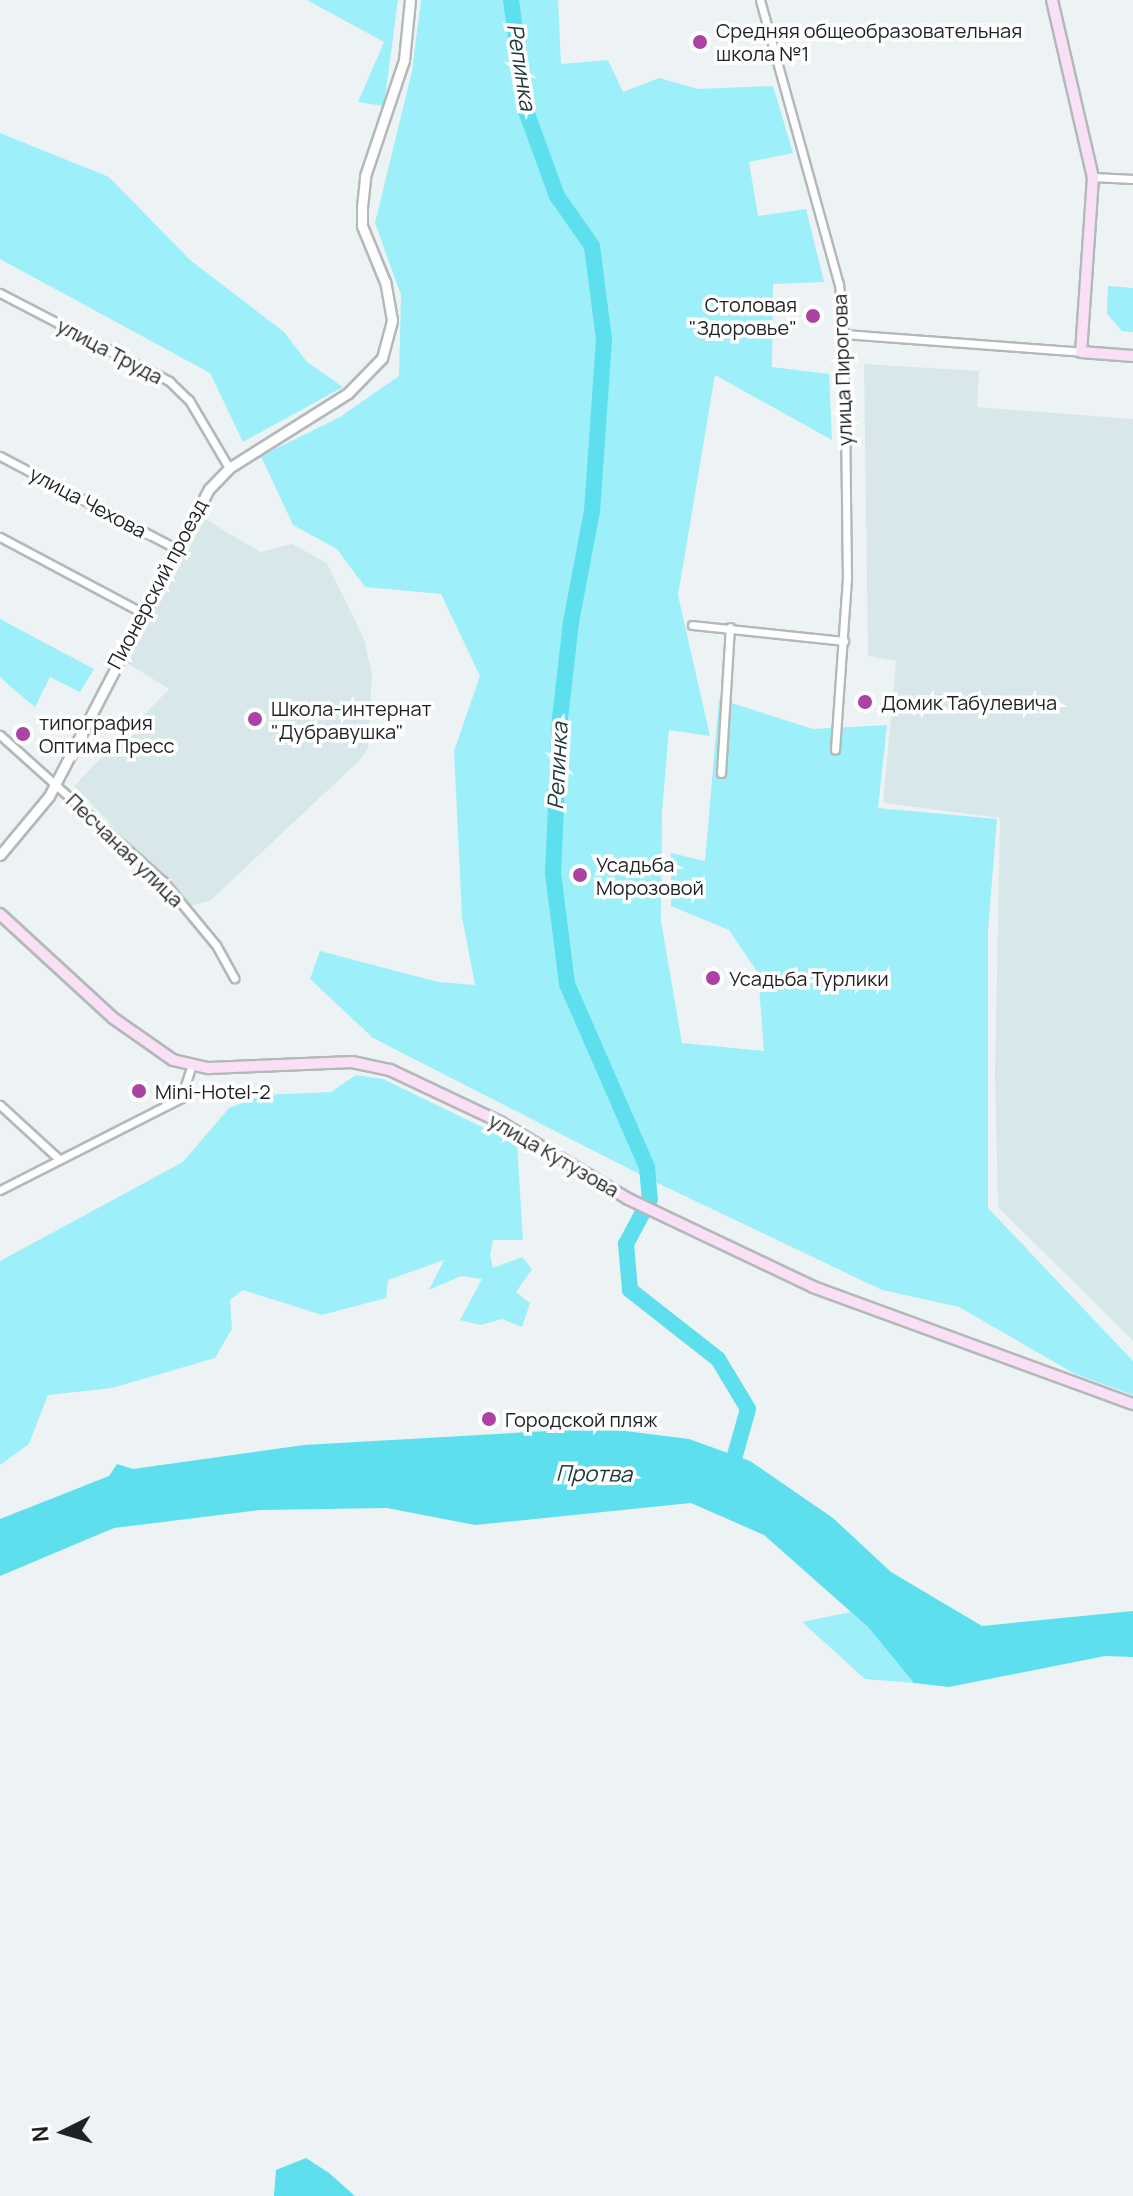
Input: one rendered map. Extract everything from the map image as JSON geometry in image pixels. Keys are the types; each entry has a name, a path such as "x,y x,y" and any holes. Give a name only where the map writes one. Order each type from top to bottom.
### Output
{"main road":[{"path":"1052,0 1093,177 1081,352 1129,356"},
{"name":"улица Кутузова","path":"0,914 113,1018 153,1048 192,1065 228,1069 352,1062 390,1070 500,1122 660,1216 813,1287 1133,1404"}],"street":[{"name":"Пионерский проезд","path":"0,855 55,782 141,612 209,489 229,468 348,393 382,358 392,320 385,282 362,226 362,207 365,176 404,60 410,0"},
{"name":"улица Пирогова","path":"760,0 839,284 844,334 844,641 835,750"},
{"path":"1093,177 1133,179"},
{"name":"улица Труда","path":"0,293 169,381 189,400 229,468"},
{"path":"844,334 1081,352"},
{"name":"улица Чехова","path":"0,456 175,548"},
{"path":"0,537 141,612"},
{"path":"692,625 844,641"},
{"path":"721,773 730,627"},
{"name":"Песчаная улица","path":"0,735 163,881 216,945 234,978"},
{"path":"0,1190 181,1098 192,1065"},
{"path":"0,1105 59,1159"}],"shaded area":[{"path":"307,0 398,0 384,106 358,102 384,42"},
{"path":"421,0 558,0 561,64 608,60 623,92 659,78 698,89 773,86 793,153 749,162 758,216 806,209 824,282 773,284 772,367 829,374 832,440 715,375 678,595 710,736 669,730 662,811 661,921 682,1043 764,1051 758,973 729,930 671,906 671,853 705,861 719,699 813,729 887,725 878,808 997,819 988,930 988,1208 1133,1361 1133,1395 1075,1374 959,1307 882,1290 649,1179 373,1038 310,979 320,951 438,982 475,985 462,917 454,751 480,676 441,594 365,587 337,549 293,525 261,456 340,417 399,376 401,295 375,223 412,71"},
{"path":"0,133 109,177 190,260 284,332 307,362 343,387 243,442 210,373 0,259"},
{"path":"1108,286 1133,288 1133,332 1122,331 1107,314"},
{"path":"864,364 979,371 977,407 1133,419 1133,1341 998,1207 995,1073 1000,818 883,803 896,661 868,656"},
{"name":"Школа-интернат \"Дубравушка\"","path":"205,519 260,552 292,544 327,563 364,639 372,674 368,749 360,760 211,900 191,906 74,786 169,689 127,663"},
{"path":"0,619 94,669 80,692 50,677 35,707 12,688 0,677"},
{"path":"356,1075 383,1079 517,1144 523,1240 493,1240 490,1255 493,1268 522,1257 532,1269 516,1292 530,1303 522,1327 502,1319 481,1325 460,1320 482,1279 461,1276 429,1290 444,1260 388,1280 386,1298 322,1315 243,1290 230,1300 232,1329 215,1358 112,1388 48,1395 29,1444 0,1465 0,1261 183,1162 229,1108 263,1095 331,1092"},
{"path":"851,1612 868,1627 914,1683 865,1679 802,1622"}],"water":[{"name":"Протва","path":"601,1428 689,1439 750,1461 833,1518 891,1572 982,1626 1133,1611 1133,1657 1105,1656 949,1687 914,1683 868,1627 764,1535 691,1503 475,1525 387,1508 261,1510 114,1528 0,1576 0,1519 109,1476 117,1464 133,1469 304,1445"},
{"path":"306,2158 355,2196 274,2196 276,2170"}],"waterway":[{"name":"Репинка","path":"511,0 526,111 557,196 592,246 604,340 592,511 571,622 560,719 553,873 567,984 647,1167 650,1199 626,1244 630,1290 718,1359 748,1409 730,1473"}],"place":[{"name":"Средняя общеобразовательная школа №1","path":"700,42"},
{"name":"Столовая \"Здоровье\"","path":"813,316"},
{"name":"Домик Табулевича","path":"865,702"},
{"name":"Школа-интернат \"Дубравушка\"","path":"255,719"},
{"name":"типография Оптима Пресс","path":"23,734"},
{"name":"Усадьба Морозовой","path":"580,875"},
{"name":"Усадьба Турлики","path":"713,978"},
{"name":"Mini-Hotel-2","path":"139,1091"},
{"name":"Городской пляж","path":"489,1419"}]}
